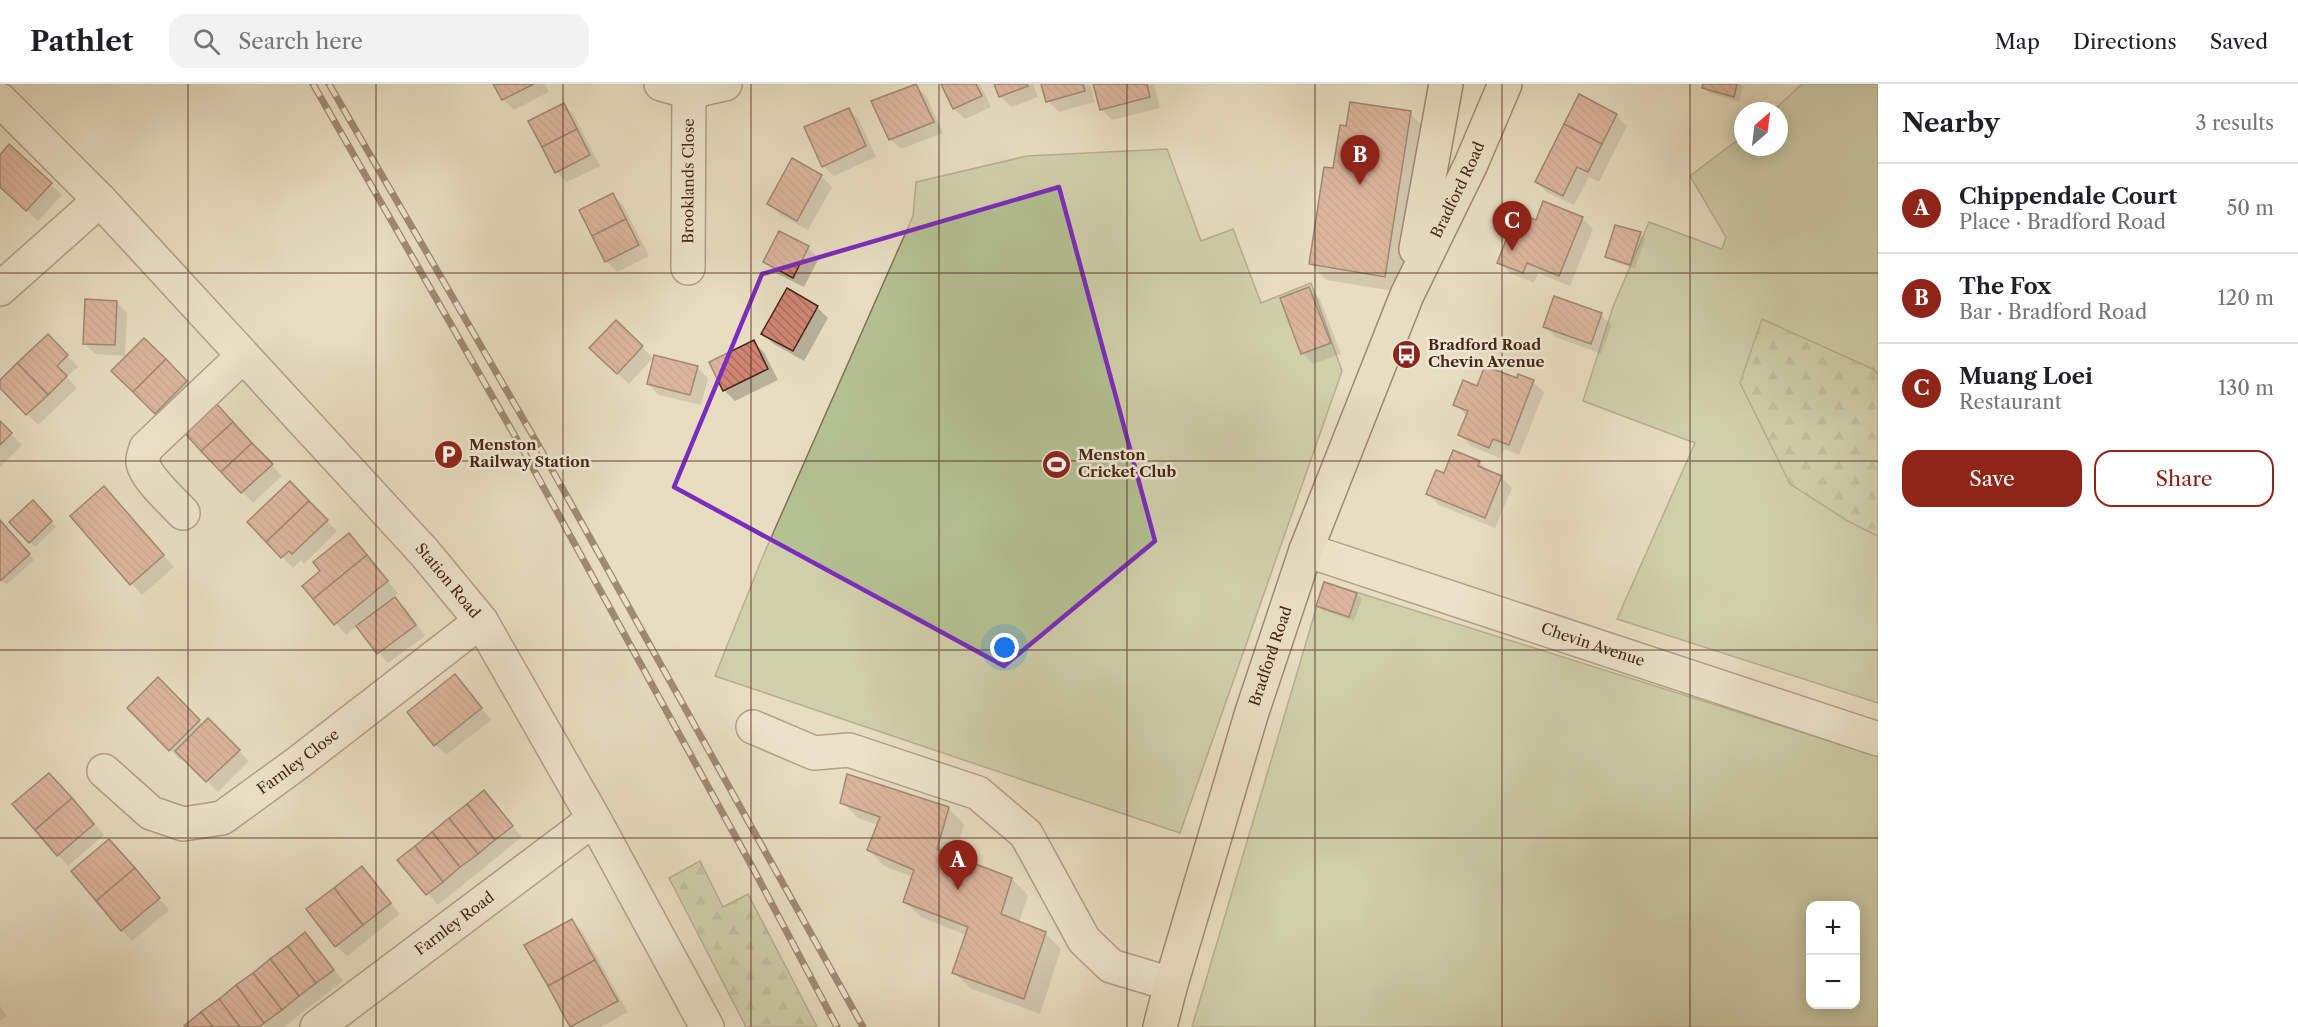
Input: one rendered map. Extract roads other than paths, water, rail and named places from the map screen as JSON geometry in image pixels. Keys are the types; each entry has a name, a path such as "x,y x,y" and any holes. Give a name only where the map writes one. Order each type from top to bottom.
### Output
{"main road":[{"name":"Bradford Road","path":"1407,295 1446,84"},
{"name":"Bradford Road","path":"1160,1027 1252,712 1306,550 1407,295 1471,164 1505,84"}],"street":[{"path":"675,88 725,84"},
{"name":"Brooklands Close","path":"675,88 688,268"},
{"name":"Station Road","path":"0,100 100,200 424,552 481,621 594,819 707,1027"},
{"path":"0,289 100,200"},
{"path":"183,513 147,473 143,465 143,458 153,440 243,357"},
{"name":"Chevin Avenue","path":"1306,550 1878,738"},
{"name":"Farnley Close","path":"104,771 151,813 183,824 222,818 299,762 481,621"},
{"path":"753,728 814,753 849,750 978,793 1026,834 1084,940 1111,966 1171,984"},
{"name":"Farnley Road","path":"317,1027 594,819"}],"railway":[{"path":"313,84 523,450 755,872 837,1027"},
{"path":"329,84 536,441 863,1027"}],"place":[{"name":"The Fox","path":"1360,185"},
{"name":"Muang Loei","path":"1512,251"},
{"name":"Bradford Road Chevin Avenue","path":"1407,354"},
{"name":"Menston Railway Station","path":"448,454"},
{"name":"Menston Cricket Club","path":"1057,464"},
{"name":"Chippendale Court","path":"958,890"}]}
